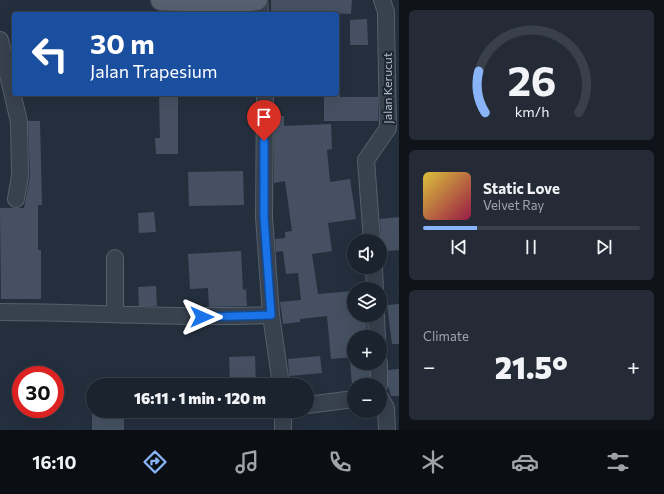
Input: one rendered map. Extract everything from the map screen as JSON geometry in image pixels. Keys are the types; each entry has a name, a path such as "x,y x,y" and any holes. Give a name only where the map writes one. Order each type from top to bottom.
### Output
{"main road":[{"path":"161,0 238,2 258,0"}],"street":[{"path":"258,0 260,12"},
{"name":"Jalan Kerucut","path":"371,234 366,160 393,125 386,12 382,0"},
{"path":"0,40 12,92"},
{"path":"13,96 19,122 20,176 16,199"},
{"path":"265,96 264,217 271,315 280,378"},
{"path":"115,258 115,314"},
{"path":"0,312 115,314 215,318 271,315"},
{"path":"314,404 347,400"},
{"path":"387,430 388,404"},
{"path":"283,418 283,430"}],"building":[{"path":"271,0 352,0 351,14 339,14 339,12 271,12"},
{"path":"367,19 368,45 350,45 350,20"},
{"path":"340,94 340,97 378,97 378,121 324,121 324,96 339,96"},
{"path":"159,96 178,96 178,154 156,154 155,138 160,138"},
{"path":"274,116 284,116 284,126 331,124 332,149 327,150 330,182 350,179 356,219 328,223 332,251 312,254 318,294 347,292 347,322 366,322 367,330 347,330 347,358 331,359 327,316 300,319 300,322 283,324 280,302 301,300 298,273 286,274 283,251 276,252 275,239 285,238 285,232 292,231 285,181 274,183"},
{"path":"28,121 40,121 42,205 38,205 38,250 41,250 41,299 1,299 0,208 24,208 30,176"},
{"path":"243,171 244,205 189,206 188,172"},
{"path":"154,212 156,232 139,233 138,213"},
{"path":"399,217 399,250 387,251 387,234 381,234 380,219"},
{"path":"241,251 243,290 246,289 247,306 209,307 208,288 190,289 188,254"},
{"path":"156,286 157,306 139,306 138,287"},
{"path":"399,304 399,344 392,344 387,305"},
{"path":"255,356 256,378 230,378 229,357"},
{"path":"320,356 322,373 289,376 288,359"},
{"path":"399,369 399,396 391,396 388,386 388,370"},
{"path":"351,370 370,370 370,378 351,378"},
{"path":"92,418 124,419 124,430 92,430"}],"route":[{"path":"202,317 215,318 271,315 264,217 264,141"}]}
